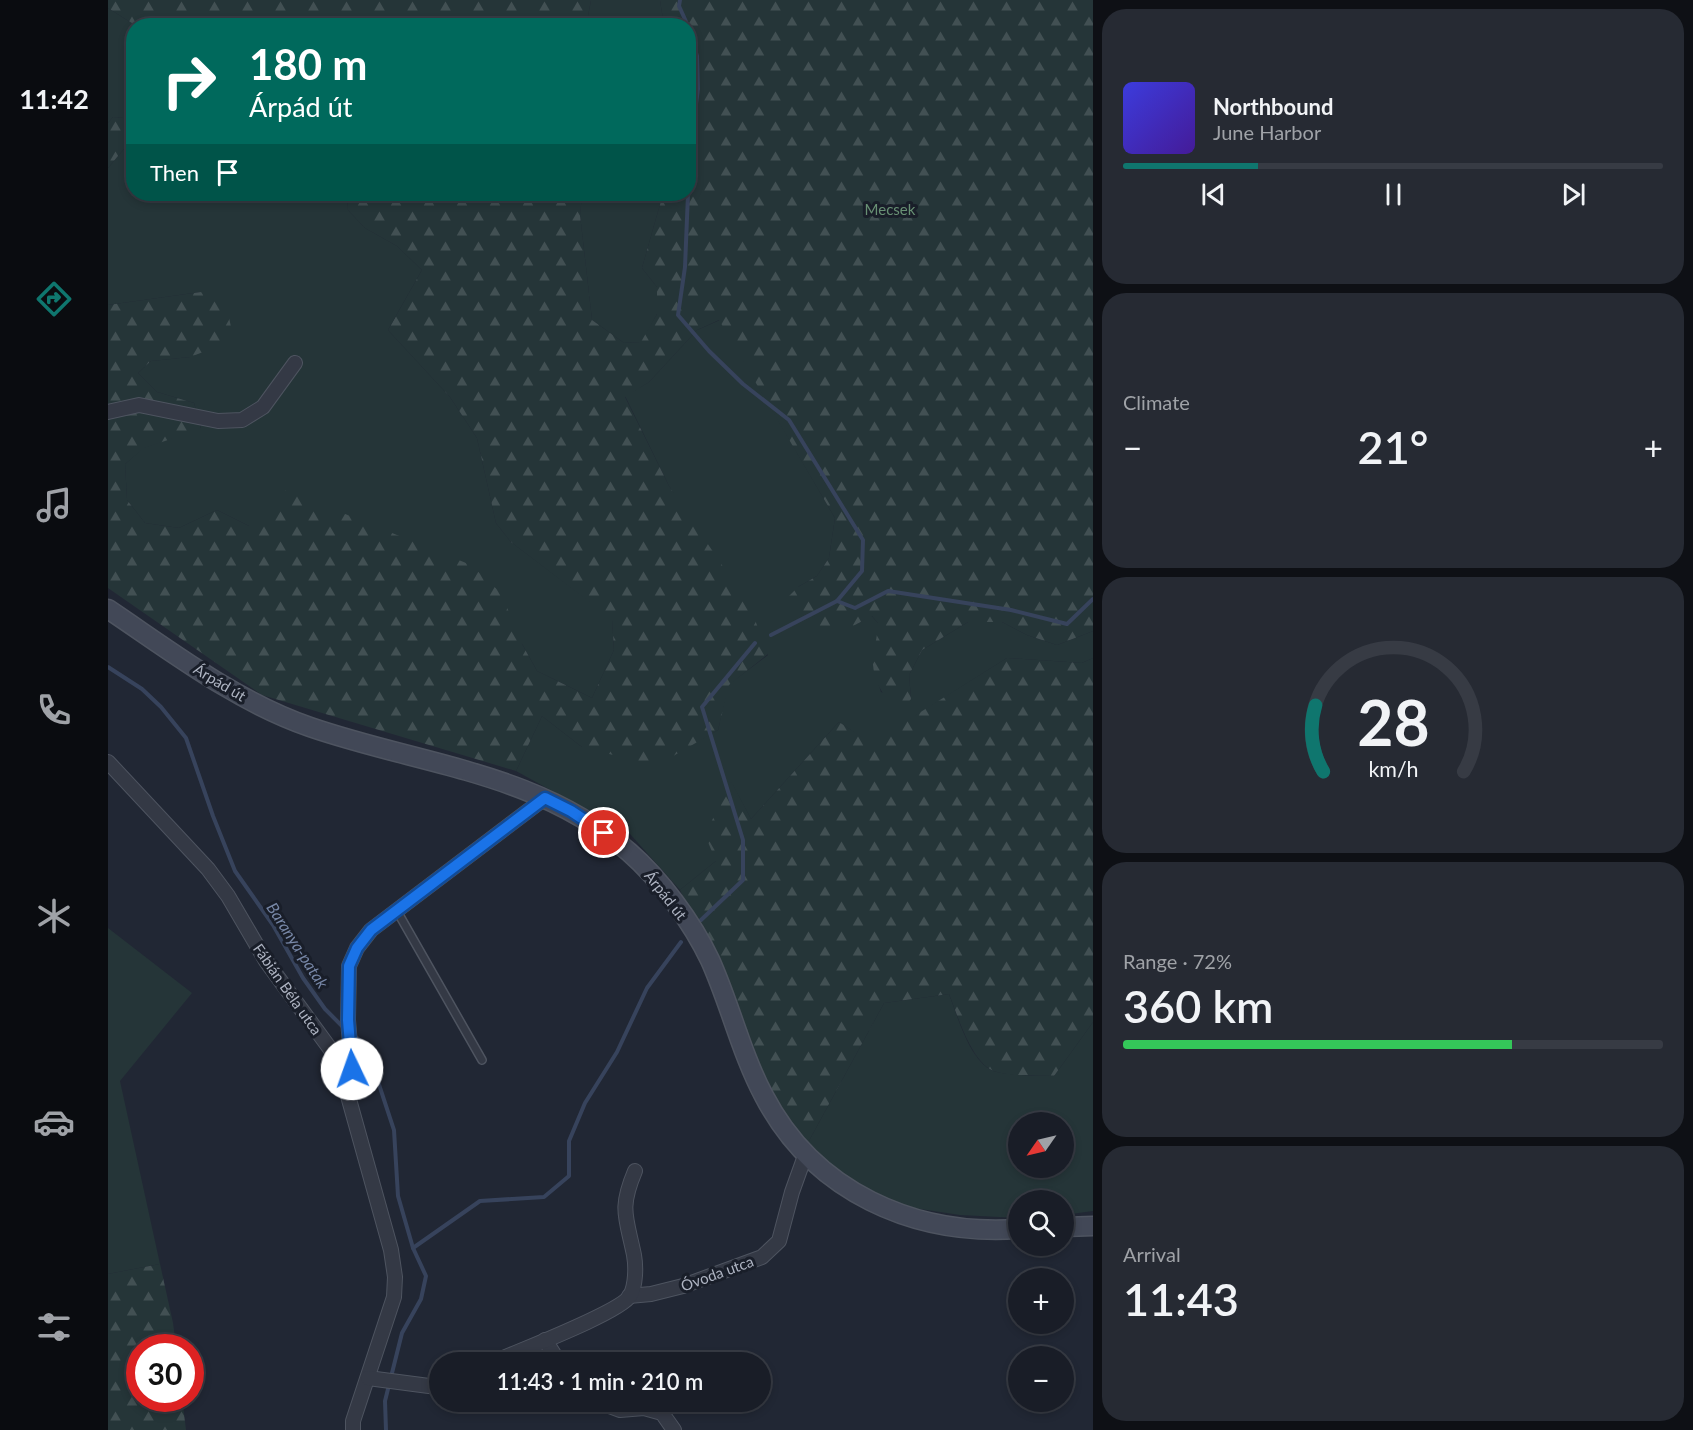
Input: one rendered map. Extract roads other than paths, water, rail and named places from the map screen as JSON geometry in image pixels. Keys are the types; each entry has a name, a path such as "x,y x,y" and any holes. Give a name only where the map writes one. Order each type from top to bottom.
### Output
{"main road":[{"name":"Árpád út","path":"108,609 239,694 274,712 309,727 374,747 467,769 512,783 587,820 629,852 651,874 698,937 710,961 744,1052 764,1097 782,1125 806,1153 838,1182 882,1208 919,1220 952,1227 991,1231 1008,1230"},
{"path":"1074,1227 1093,1226"}],"street":[{"path":"108,412 139,405 218,421 242,420 263,407 295,363"},
{"name":"Fábián Béla utca","path":"108,762 208,869 228,896 266,961 331,1050 343,1078 391,1250 395,1277 394,1297 373,1379 353,1421 353,1430"},
{"path":"343,1078 352,1069 348,1020 349,966 357,948 371,930 545,798"},
{"name":"Óvoda utca","path":"517,1352 577,1327 619,1305 629,1296 651,1294 683,1286 762,1257 779,1241 792,1192 806,1153"},
{"path":"629,1296 635,1273 624,1204 626,1192 635,1171"},
{"path":"545,1340 553,1352"},
{"path":"373,1379 429,1386"},
{"path":"658,1412 662,1413 674,1430"}],"lane":[{"path":"397,911 482,1060"}],"waterway":[{"path":"680,0 679,6 684,18"},
{"path":"696,53 698,89 696,104"},
{"path":"688,201 685,267 678,315 709,351 743,384 789,420 863,540 862,571 837,601 771,635"},
{"path":"837,601 855,608 888,591 1011,610 1067,624 1093,599"},
{"path":"701,920 743,880 743,840 702,707 755,643"},
{"name":"Baranya-patak","path":"108,667 142,689 161,707 186,738 235,871 273,925 303,978 325,1009 344,1028"},
{"path":"413,1248 480,1201 544,1197 569,1176 569,1141 585,1103 617,1052 647,988 681,942"},
{"name":"Baranya-patak","path":"352,1034 361,1041 369,1054 394,1130 398,1196 413,1248 426,1276 421,1299 402,1333 385,1401 386,1430"}],"park label":[{"name":"Mecsek","path":"890,209"}]}
